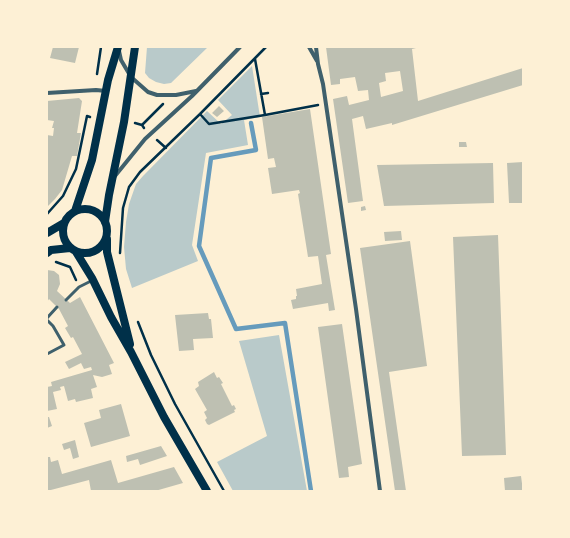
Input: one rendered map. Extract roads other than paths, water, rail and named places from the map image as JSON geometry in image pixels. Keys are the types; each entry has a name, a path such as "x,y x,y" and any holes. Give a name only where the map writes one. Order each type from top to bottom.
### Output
{"main road":[{"path":"75,211 92,160 106,92 118,47"},
{"path":"131,352 107,252 105,222 124,122 135,47"},
{"path":"105,222 98,213 92,210 80,209 75,211 66,218 64,223 62,230 65,243 73,250 93,280 164,417 207,491"},
{"path":"47,233 64,223"},
{"path":"47,253 51,250 73,250 84,254 92,252 104,243 107,236"}],"street":[{"path":"118,47 121,60 131,77 148,92 157,95 176,95 197,91"},
{"path":"112,180 145,139 197,91 240,47"},
{"path":"308,47 318,64"},
{"path":"316,47 356,308 380,491"},
{"path":"47,93 96,90 106,92"}],"lane":[{"path":"66,300 79,287 93,280"},
{"path":"47,354 64,346 53,326 47,319 57,307"}],"waterway":[{"path":"251,123 256,150 211,158 199,246 236,329 285,323 311,491"}]}
